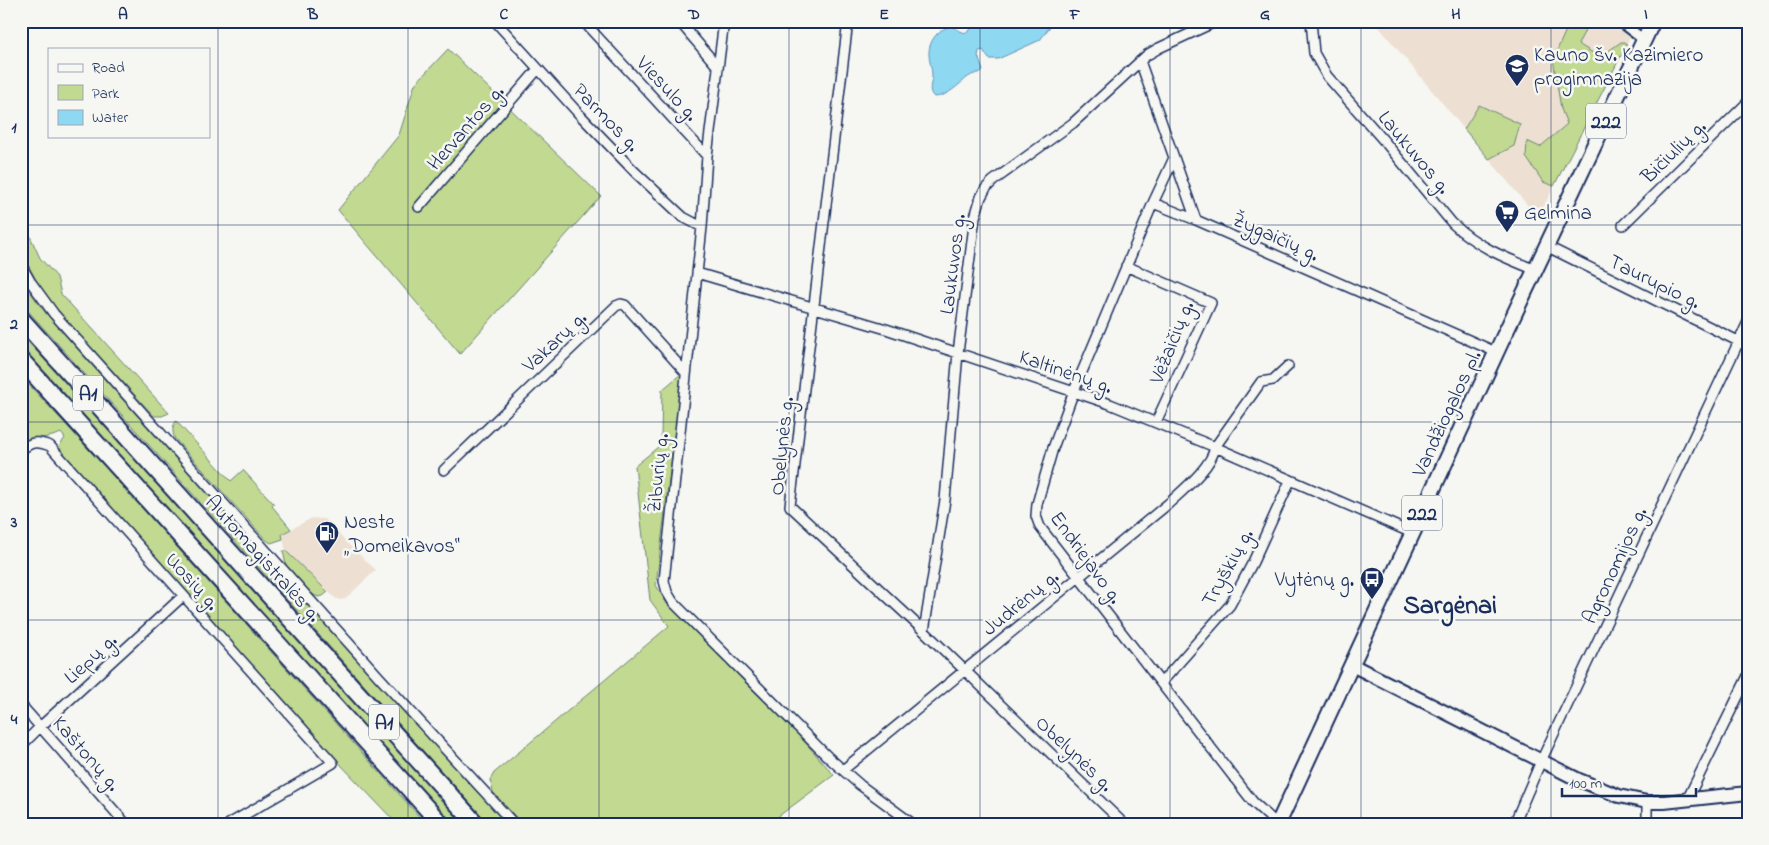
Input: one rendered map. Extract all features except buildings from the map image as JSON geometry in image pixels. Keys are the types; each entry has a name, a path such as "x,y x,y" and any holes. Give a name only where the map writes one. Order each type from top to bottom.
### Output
{"highway":[{"path":"21,310 146,449 155,467"},
{"name":"Automagistralės g.","path":"21,319 476,824"},
{"name":"A1","path":"21,360 441,824"}],"main road":[{"name":"Vandžiogalos pl.","path":"1277,824 1496,352 1653,21"},
{"path":"1352,665 1579,780 1618,796 1647,802 1688,800 1748,793"}],"street":[{"name":"Parmos g.","path":"494,21 635,172 683,217 702,227"},
{"name":"Viesulo g.","path":"583,21 707,156"},
{"path":"679,21 718,67"},
{"name":"Žiburių g.","path":"724,21 707,156 702,227 664,581 672,602 842,770 878,800 913,824"},
{"name":"Obelynės g.","path":"848,21 790,506 924,630 1124,824"},
{"name":"Laukuvos g.","path":"924,630 945,500 958,353 975,217 983,193 1007,169 1073,123 1140,61 1158,48 1217,21"},
{"name":"Laukuvos g.","path":"1311,21 1314,53 1326,76 1385,142 1452,223 1461,232 1486,248 1536,270"},
{"path":"1619,21 1644,40"},
{"path":"1140,61 1196,220"},
{"name":"Hervantos g.","path":"419,207 538,69"},
{"name":"Bičiulių g.","path":"1623,225 1748,102"},
{"name":"Endriejavo g.","path":"1174,158 1153,202 1074,391 1053,448 1037,504 1036,516 1040,527 1078,578 1253,802 1277,824"},
{"name":"Žygaičių g.","path":"1153,202 1496,352"},
{"name":"Taurupio g.","path":"1546,246 1748,346"},
{"path":"21,265 34,287 54,314 514,824"},
{"name":"Vėžaičių g.","path":"1126,266 1211,303 1156,422"},
{"name":"Kaltinėnų g.","path":"697,272 815,307 1074,391 1156,422 1412,533"},
{"name":"Vakarų g.","path":"444,470 620,304 624,305 686,373"},
{"name":"Agronomijos g.","path":"1514,824 1541,761 1748,322"},
{"name":"Judrėnų g.","path":"842,770 1186,488 1208,463 1215,447 1262,382 1273,380 1288,366"},
{"name":"Uosių g.","path":"21,450 30,443 40,442 50,446 333,763 229,824"},
{"name":"Tryškių g.","path":"1161,683 1230,605 1253,562 1290,481"},
{"name":"Liepų g.","path":"21,746 183,596"},
{"path":"1688,800 1748,676"},
{"name":"Kaštonų g.","path":"21,705 126,824"},
{"path":"1646,824 1647,802"}],"shaded area":[{"name":"Kauno šv. Kazimiero progimnazija","path":"1374,21 1610,21 1630,37 1538,218"},
{"path":"312,518 324,519 330,523 347,543 376,570 345,599 335,598 286,551 282,534"}],"green space":[{"path":"1559,21 1590,21 1578,44 1600,57 1621,42 1627,44 1554,186 1543,182 1526,157 1527,141 1540,147 1567,124 1561,109 1553,59 1567,28"},
{"path":"448,49 601,196 460,354 338,210 399,135 415,84"},
{"path":"1479,105 1520,124 1514,146 1489,159 1464,129"},
{"path":"21,195 30,236 40,258 57,277 61,294 169,413 162,416 154,416 58,311 41,289 21,252"},
{"path":"21,279 44,311 96,370 507,824 489,824 21,303"},
{"path":"21,332 467,824 448,824 21,351"},
{"path":"682,373 656,585 667,604 802,739 834,775 768,824 522,824 493,792 490,780 494,773 669,626 650,600 635,466 664,442 661,436 662,390"},
{"path":"21,376 426,824 397,824 268,688 58,448 65,438 61,433 30,441 21,446"},
{"path":"176,421 231,481 243,470 274,504 272,506 291,529 282,534 283,539 271,543 266,540 175,439 173,430"},
{"path":"283,551 286,551 328,592 318,597 312,594 286,565"}],"water":[{"path":"974,21 1054,21 1040,40 998,59 989,59 983,50 979,51 978,56 983,71 970,76 948,93 934,97 930,90 932,75 929,50 932,40 947,27 952,26 962,32 968,32"}],"place":[{"name":"Kauno šv. Kazimiero progimnazija","path":"1517,87"},
{"name":"Gelmina","path":"1507,233"},
{"name":"Neste „Domeikavos“","path":"327,554"},
{"name":"Vytėnų g.","path":"1372,600"}],"district":[{"name":"Sargėnai","path":"1450,604"}]}
